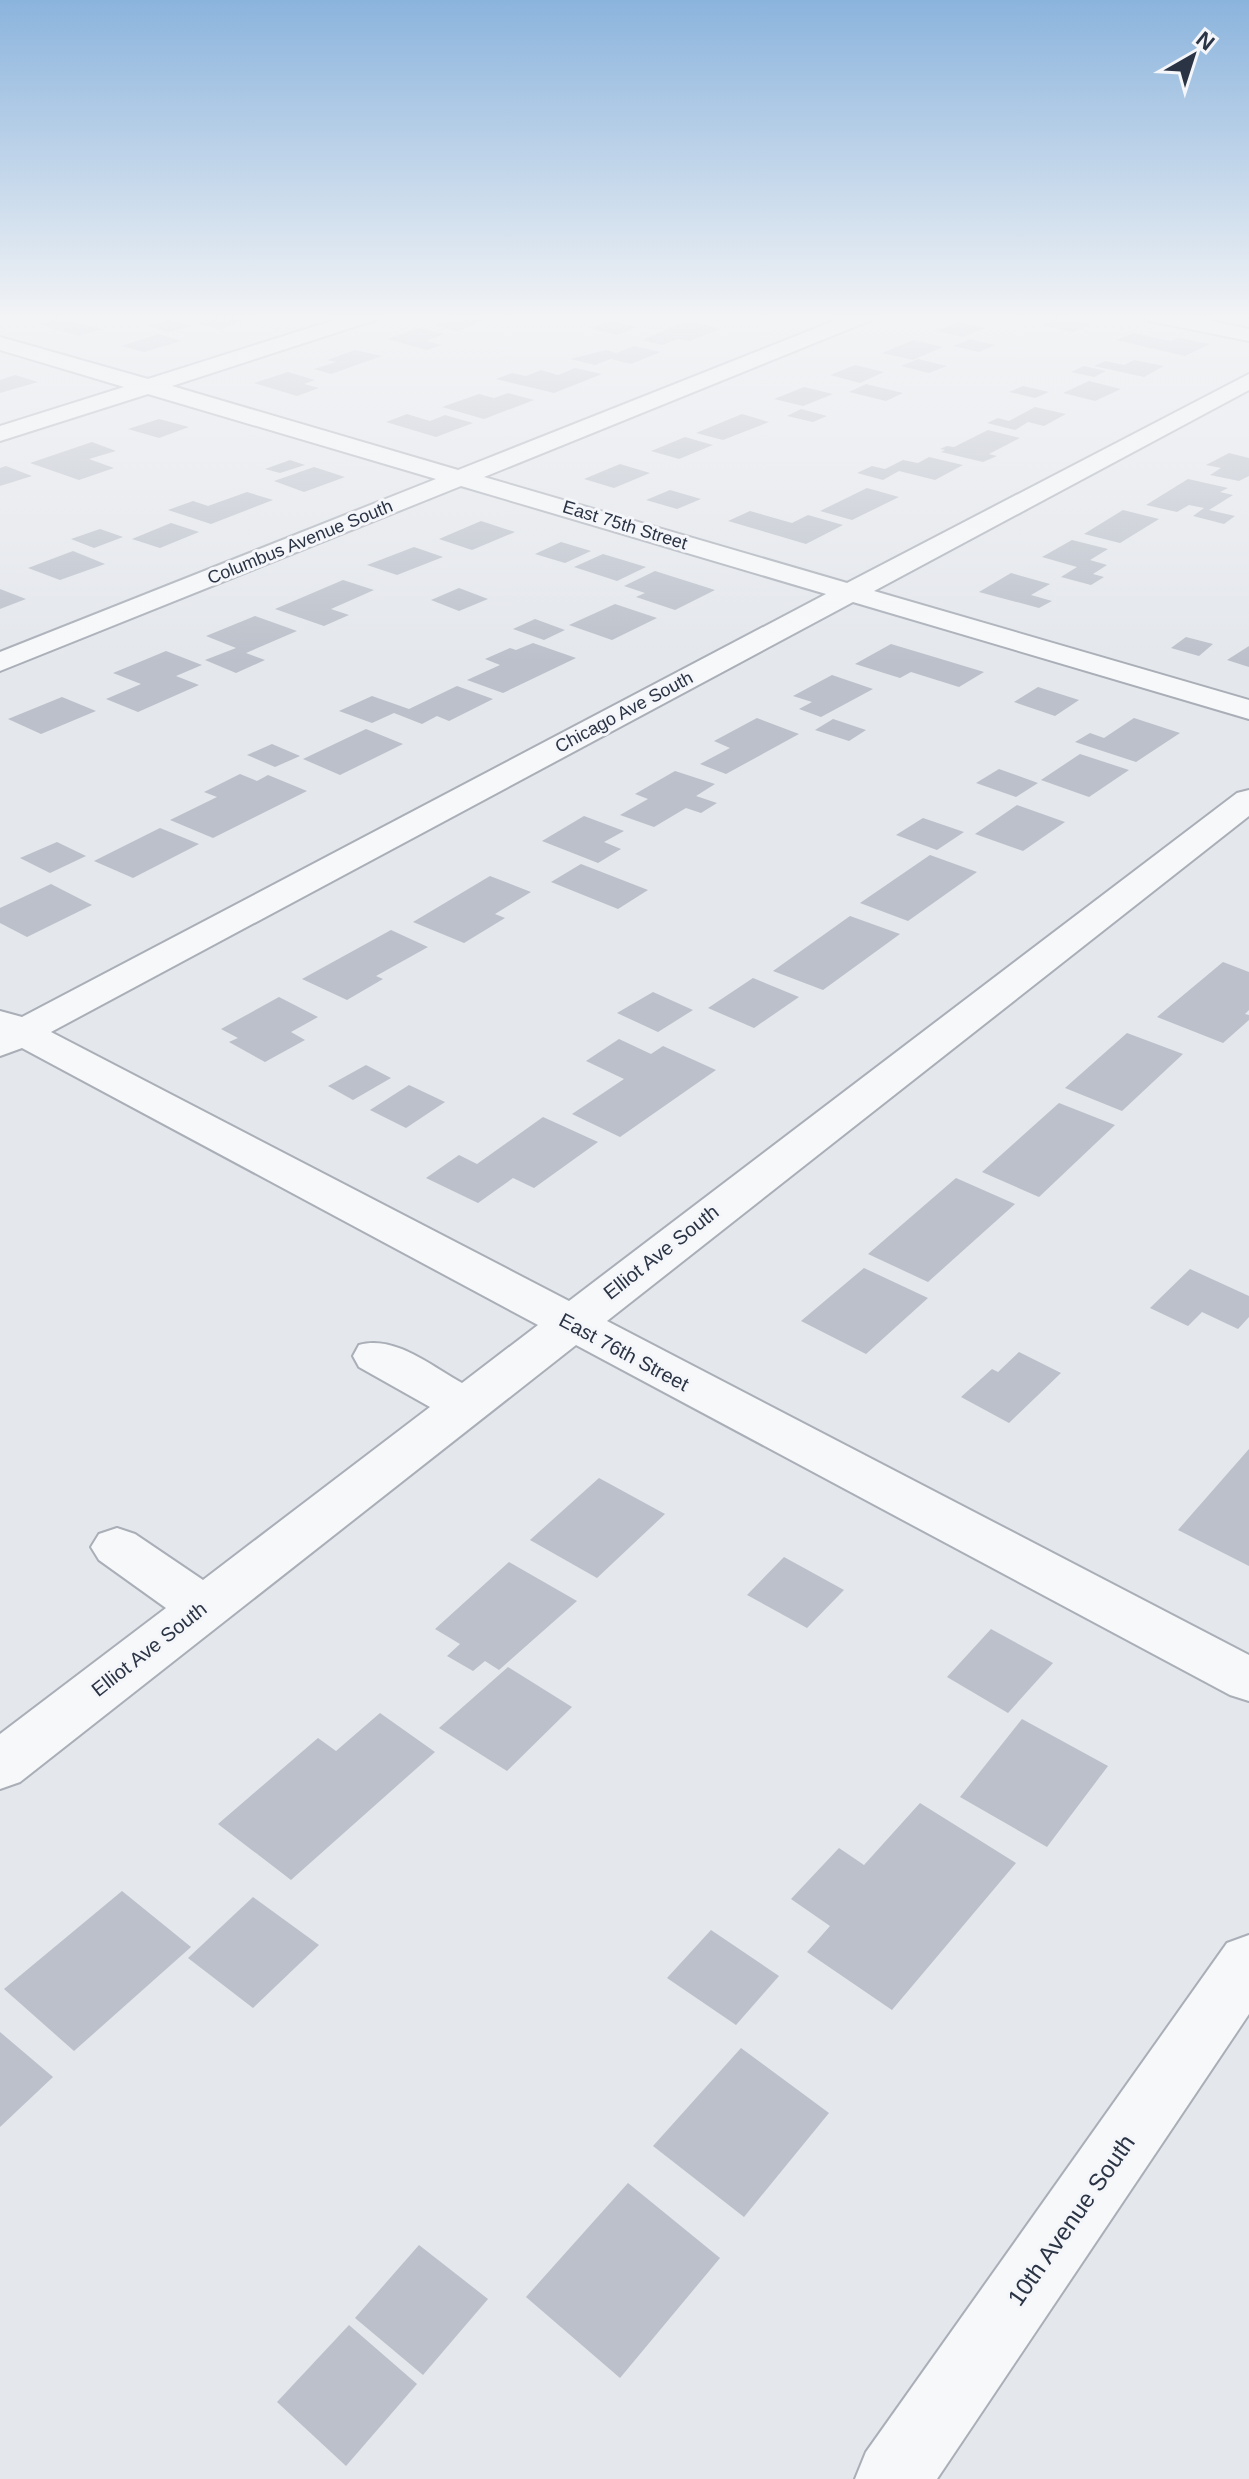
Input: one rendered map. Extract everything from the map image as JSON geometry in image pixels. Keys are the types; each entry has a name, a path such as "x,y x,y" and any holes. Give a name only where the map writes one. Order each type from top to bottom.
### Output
{"street":[{"name":"East 75th Street","path":"301,431 1249,710"},
{"name":"Columbus Avenue South","path":"0,662 579,431"},
{"name":"Chicago Ave South","path":"7,1032 1155,431"},
{"name":"Elliot Ave South","path":"0,1766 1249,800"},
{"name":"East 76th Street","path":"7,1032 1249,1680"},
{"path":"376,1356 463,1405"},
{"path":"117,1547 203,1607"},
{"name":"10th Avenue South","path":"893,2479 1249,1962"}],"building":[{"path":"134,431 179,431 159,438"},
{"path":"415,431 453,431 436,437"},
{"path":"702,431 747,431 723,440 696,433"},
{"path":"987,431 1020,438 989,454 997,456 983,462 941,452 945,450 940,449 954,447"},
{"path":"685,437 713,445 679,459 651,451"},
{"path":"92,442 116,451 89,459 114,468 79,480 30,463"},
{"path":"1229,453 1249,458 1249,476 1239,481 1210,475 1221,468 1206,465"},
{"path":"929,457 963,465 935,480 899,471 883,480 857,473 872,466 885,469 903,460 918,463"},
{"path":"290,460 305,465 280,473 265,469"},
{"path":"620,464 650,473 614,488 584,479"},
{"path":"6,466 32,476 0,486 0,468"},
{"path":"314,467 345,477 304,492 274,481"},
{"path":"1188,479 1228,488 1220,492 1233,495 1209,510 1235,516 1224,524 1193,516 1204,508 1189,505 1177,512 1146,505"},
{"path":"867,488 899,497 852,520 820,511"},
{"path":"670,490 701,499 677,509 646,500"},
{"path":"247,492 273,500 211,524 168,510 193,501 208,506"},
{"path":"1123,510 1159,519 1120,543 1084,534"},
{"path":"750,511 792,523 808,515 843,525 806,544 728,521"},
{"path":"481,521 515,532 472,550 439,539"},
{"path":"171,523 199,532 160,548 132,539"},
{"path":"100,529 123,537 94,548 71,539"},
{"path":"1072,540 1108,549 1090,560 1107,565 1093,574 1104,577 1091,585 1061,577 1077,567 1042,557"},
{"path":"561,542 591,551 565,563 535,554"},
{"path":"414,547 443,557 397,575 367,565"},
{"path":"73,551 105,564 60,580 28,568"},
{"path":"603,554 646,567 617,581 574,567"},
{"path":"655,571 715,590 675,610 636,597 645,593 624,586"},
{"path":"1011,573 1050,584 1031,595 1052,601 1039,608 979,592"},
{"path":"343,580 374,590 331,609 349,615 324,626 275,609"},
{"path":"459,588 488,599 459,611 431,600"},
{"path":"0,589 26,599 0,609"},
{"path":"615,604 657,618 612,640 569,625"},
{"path":"255,616 297,631 246,653 265,660 236,673 205,660 236,648 206,636"},
{"path":"535,619 565,630 544,640 513,629"},
{"path":"1186,637 1213,644 1199,656 1171,648"},
{"path":"533,643 576,658 503,693 467,680 500,665 485,659 510,648 516,650"},
{"path":"891,644 984,672 959,687 911,672 900,678 855,664"},
{"path":"1249,646 1249,667 1227,660"},
{"path":"166,651 202,665 176,676 199,685 138,712 106,699 141,684 113,673"},
{"path":"832,675 873,689 821,717 799,709 812,702 793,696"},
{"path":"457,686 493,699 449,721 437,716 422,724 394,713 372,723 339,711 372,696 409,709"},
{"path":"1038,687 1079,700 1055,716 1014,702"},
{"path":"62,697 96,711 41,734 8,719"},
{"path":"757,718 799,734 726,774 700,764 730,748 714,741"},
{"path":"1134,718 1180,733 1136,762 1075,742 1090,733 1104,738"},
{"path":"833,719 866,730 849,741 815,730"},
{"path":"366,729 403,744 340,775 303,759"},
{"path":"272,744 300,756 275,767 247,755"},
{"path":"1080,754 1129,770 1089,797 1041,780"},
{"path":"999,769 1038,783 1016,797 976,783"},
{"path":"675,771 715,784 696,796 717,803 701,813 686,808 654,827 620,815 648,799 635,794"},
{"path":"240,774 257,781 268,775 307,791 213,838 170,820 217,797 204,792"},
{"path":"1017,805 1065,822 1023,851 975,834"},
{"path":"584,816 624,831 604,842 621,849 598,863 542,841"},
{"path":"923,818 964,832 937,850 896,835"},
{"path":"160,828 199,844 133,878 94,861"},
{"path":"57,842 86,856 50,873 20,858"},
{"path":"930,855 977,872 908,921 860,903"},
{"path":"581,864 648,890 618,909 551,882"},
{"path":"490,876 531,892 495,914 505,918 464,943 413,922"},
{"path":"51,884 92,905 27,937 0,923 0,908"},
{"path":"850,916 900,934 823,990 773,971"},
{"path":"391,930 428,947 376,976 383,979 347,1000 302,979"},
{"path":"1223,962 1249,972 1249,1010 1245,1014 1249,1015 1249,1020 1223,1043 1157,1017"},
{"path":"753,978 799,997 754,1028 708,1008"},
{"path":"653,992 693,1010 658,1032 617,1013"},
{"path":"279,997 318,1017 291,1032 305,1040 265,1062 229,1042 238,1038 221,1029"},
{"path":"1127,1033 1183,1054 1122,1111 1065,1088"},
{"path":"619,1039 651,1054 663,1046 716,1070 620,1137 572,1114 624,1079 586,1061"},
{"path":"366,1065 391,1078 353,1100 328,1086"},
{"path":"409,1085 445,1102 406,1128 370,1110"},
{"path":"1059,1103 1115,1125 1039,1197 982,1172"},
{"path":"543,1117 598,1142 534,1188 513,1178 478,1203 426,1178 459,1155 477,1164"},
{"path":"956,1178 1015,1204 928,1282 868,1254"},
{"path":"864,1268 928,1298 866,1354 801,1321"},
{"path":"1190,1269 1249,1296 1249,1317 1238,1329 1202,1312 1188,1326 1150,1308"},
{"path":"1019,1352 1061,1373 1009,1423 961,1397 992,1369 998,1372"},
{"path":"1249,1449 1249,1566 1178,1530"},
{"path":"599,1478 665,1514 597,1578 530,1540"},
{"path":"784,1557 844,1590 807,1628 747,1595"},
{"path":"509,1562 577,1601 499,1670 485,1661 473,1671 447,1656 460,1644 435,1629"},
{"path":"991,1629 1053,1663 1008,1713 947,1677"},
{"path":"508,1667 572,1707 507,1771 439,1728"},
{"path":"380,1713 435,1752 291,1880 218,1824 318,1738 336,1751"},
{"path":"1022,1719 1108,1766 1047,1847 960,1797"},
{"path":"920,1803 1016,1863 892,2010 807,1952 830,1926 791,1899 839,1848 864,1865"},
{"path":"122,1891 191,1947 74,2051 4,1989"},
{"path":"253,1897 319,1945 253,2008 188,1958"},
{"path":"711,1930 779,1976 736,2025 667,1978"},
{"path":"0,2032 53,2077 0,2127"},
{"path":"741,2048 829,2113 744,2217 653,2146"},
{"path":"628,2183 720,2258 620,2378 526,2297"},
{"path":"419,2245 488,2299 423,2375 355,2318"},
{"path":"349,2325 417,2384 346,2466 277,2402"}]}
